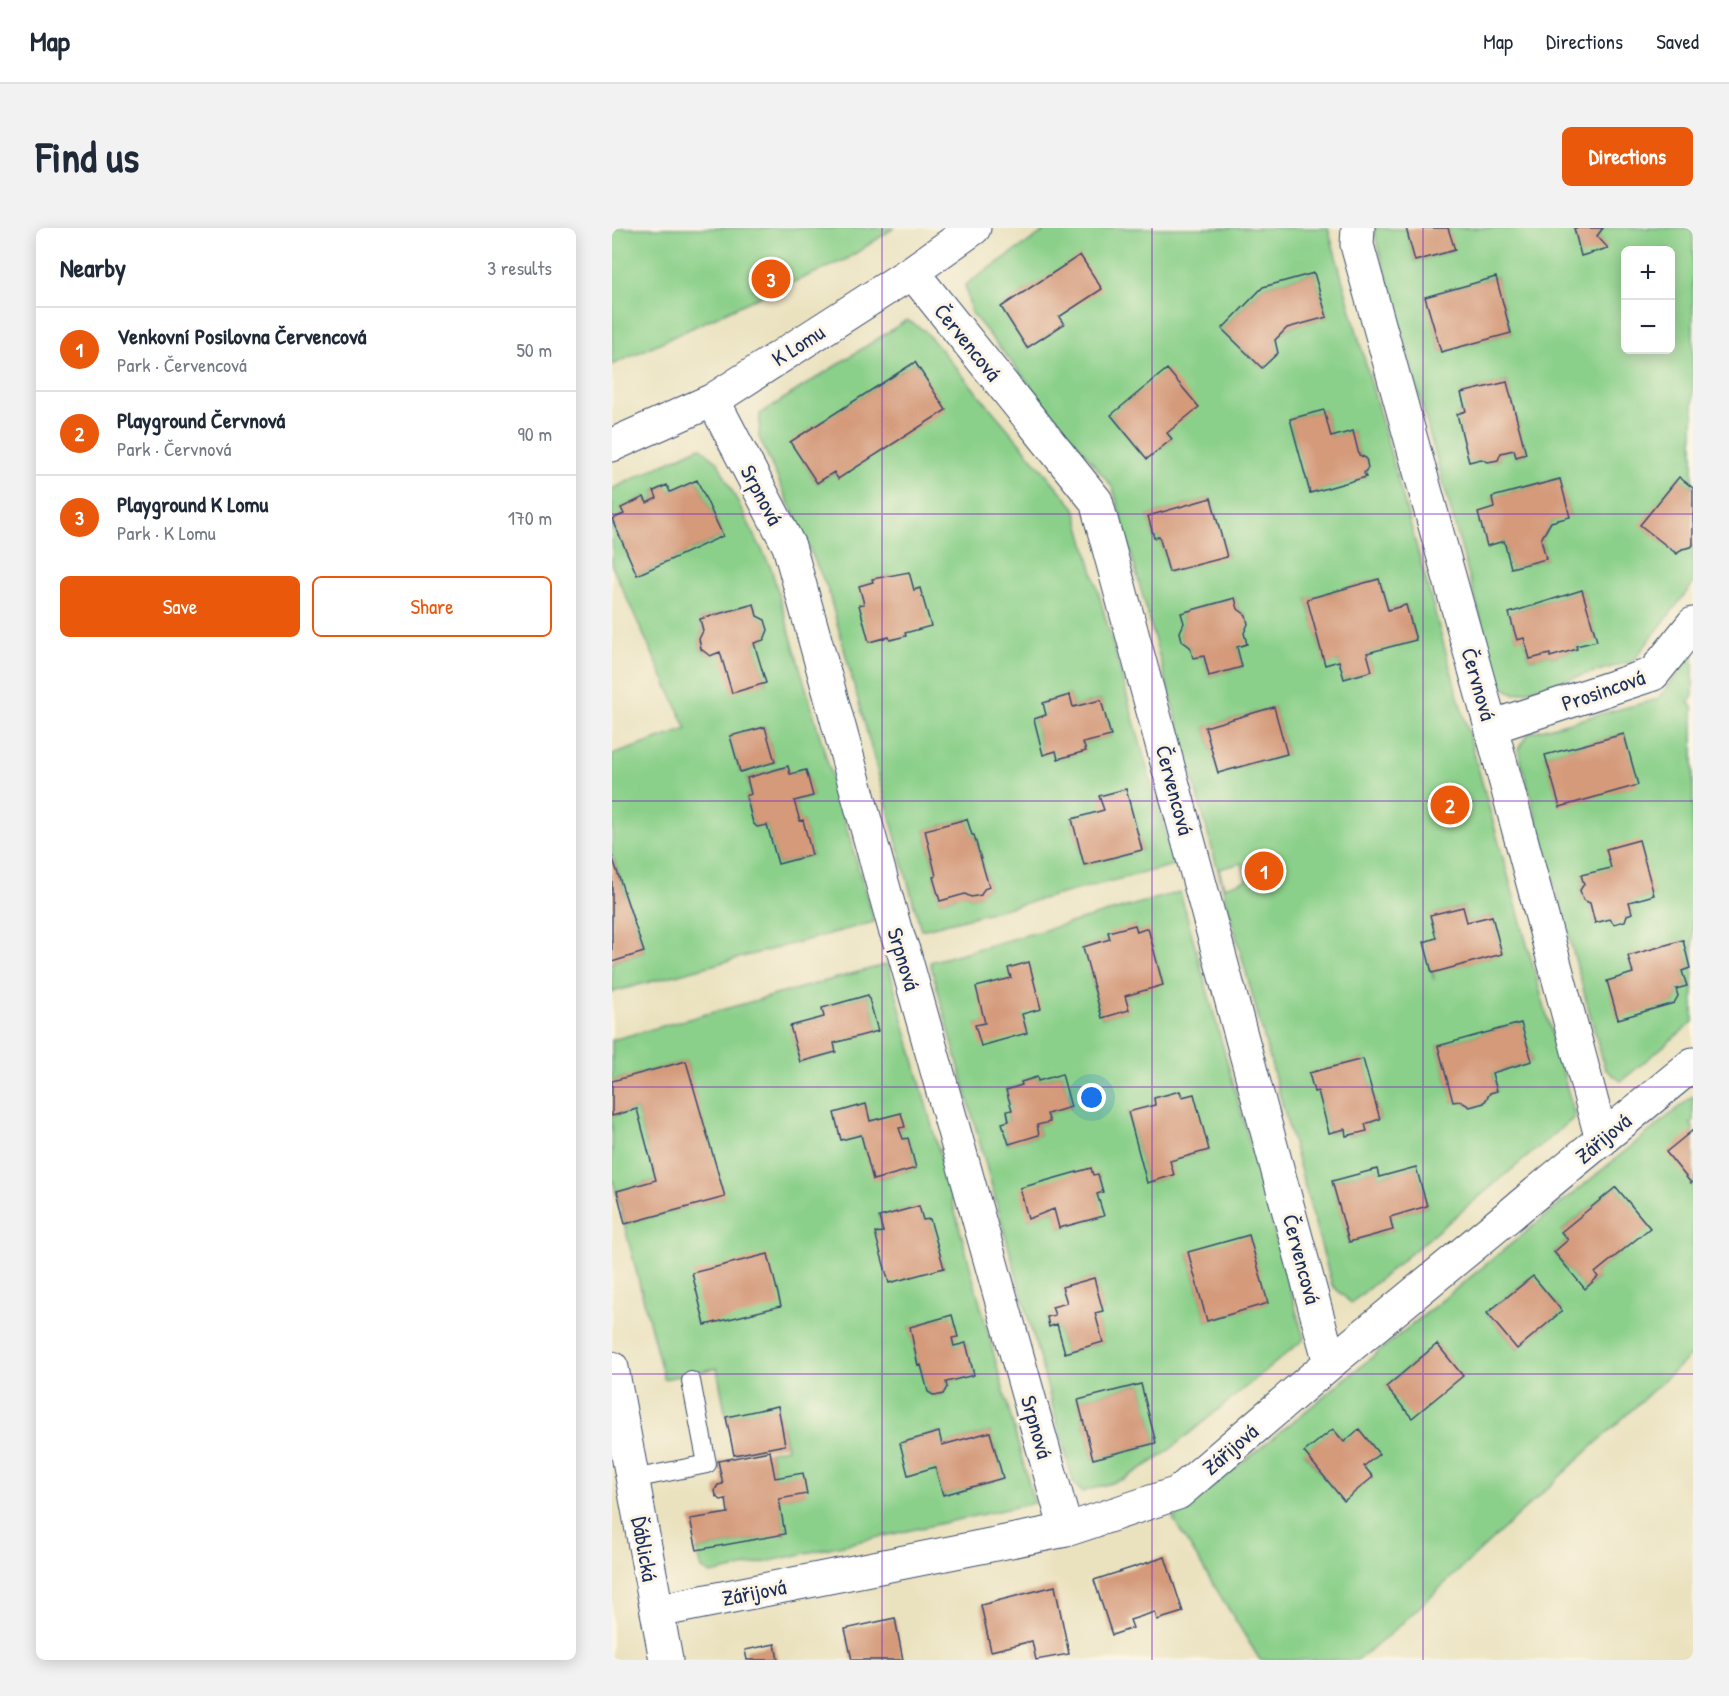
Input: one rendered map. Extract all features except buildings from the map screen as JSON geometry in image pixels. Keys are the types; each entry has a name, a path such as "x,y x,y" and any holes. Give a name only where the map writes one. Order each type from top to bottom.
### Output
{"street":[{"name":"K Lomu","path":"612,445 713,400 912,272 974,228"},
{"name":"Červnová","path":"1358,228 1357,245 1491,727 1602,1140"},
{"name":"Červencová","path":"912,272 1096,501 1330,1363"},
{"name":"Srpnová","path":"713,400 789,546 1066,1530"},
{"name":"Prosincová","path":"1491,727 1653,675 1693,624"},
{"name":"Zářijová","path":"657,1611 1066,1530 1179,1493 1330,1363 1693,1064"},
{"name":"Ďáblická","path":"612,1368 666,1660"}],"lane":[{"path":"633,1479 707,1464 691,1381"}],"green space":[{"path":"612,228 894,228 847,259 612,365"},
{"path":"1049,228 1328,228 1575,1117 1351,1303 1332,1285 1113,488 971,312 965,285","holes":["1080,256 1059,317 1064,324 1027,348 1001,307","1314,273 1327,317 1287,328 1275,340 1278,353 1262,368 1222,329 1263,287","1167,370 1167,433 1172,439 1147,459 1111,415","1324,410 1331,437 1353,431 1359,455 1366,459 1368,468 1364,473 1366,477 1310,493 1290,419","1211,498 1227,556 1169,572 1159,536 1154,538 1148,516","1379,579 1388,610 1406,605 1416,640 1367,653 1372,671 1344,679 1339,661 1325,664 1307,599","1235,598 1238,609 1246,615 1248,624 1237,647 1242,667 1209,676 1204,656 1194,658 1190,647 1182,641 1180,632 1184,623 1181,613","1274,707 1287,754 1218,773 1205,727","1242,863 1247,880 1224,887 1219,869","1463,907 1467,922 1492,916 1502,954 1433,972 1434,980 1424,943 1436,938 1430,915","1521,1023 1532,1061 1492,1073 1497,1091 1490,1093 1484,1103 1471,1107 1460,1101 1453,1102 1438,1046","1363,1059 1380,1119 1365,1124 1366,1131 1347,1136 1345,1129 1329,1133 1318,1091 1310,1073","1416,1167 1427,1206 1390,1217 1393,1230 1349,1242 1332,1181 1377,1169 1379,1177"]},
{"path":"1373,228 1406,229 1415,261 1454,251 1448,228 1574,228 1581,255 1607,247 1597,236 1603,228 1693,228 1693,488 1679,477 1641,525 1677,554 1682,549 1693,545 1693,584 1633,661 1515,694 1499,685","holes":["1496,277 1511,333 1441,352 1426,297","1507,382 1526,454 1516,457 1514,450 1501,453 1498,460 1488,462 1481,459 1469,462 1457,414 1466,411 1461,393","1559,479 1570,516 1551,522 1541,539 1546,559 1511,568 1492,497","1582,590 1597,640 1551,657 1550,654 1530,659 1524,638 1517,639 1509,613"]},
{"path":"907,320 925,331 1075,508 1174,865 921,930 828,590 759,437 760,414","holes":["915,362 945,410 838,478 834,472 817,483 791,442","891,575 914,590 920,588 906,636 891,640 864,604 860,586 873,582 873,579","1070,695 1073,707 1101,700 1111,736 1083,743 1085,751 1059,759 1056,751 1043,754 1034,719 1046,715 1043,703","1125,789 1142,850 1084,865 1072,819 1104,810 1100,796","967,819 989,887 984,889 980,895 971,897 965,894 940,901 933,877 936,876 925,830"]},
{"path":"700,447 717,461 771,568 874,922 612,992 612,962 644,952 612,854 612,755 687,729 612,566 612,521 638,575 723,536 697,480 670,492 666,485 654,491 657,498 647,503 644,497 621,508 624,514 612,519 612,489","holes":["754,604 757,616 765,620 768,630 764,640 754,643 766,683 720,652 710,656 701,649 699,639 703,631 700,619","765,727 775,762 740,772 730,736","787,766 790,774 806,770 813,796 794,801 800,821 803,821 812,855 778,864 767,825 757,827 753,823 746,796 751,794 747,778"]},
{"path":"1693,654 1693,696 1688,703 1693,707 1693,1022 1621,1081 1605,1069 1518,750 1529,733 1658,699","holes":["1624,734 1637,785 1560,806 1545,755","1611,868 1654,895 1629,902 1632,913 1614,924 1610,919 1595,923 1590,903 1583,899 1580,890 1584,884 1582,876","1683,941 1690,968 1682,971 1687,986 1676,989 1678,996 1674,1003 1618,1018 1608,981 1633,973 1629,956"]},
{"path":"1180,892 1304,1339 1162,1456 1124,1479 1082,1492 1074,1484 930,962","holes":["1135,925 1137,932 1148,929 1163,984 1125,996 1128,1010 1102,1018 1083,947 1110,939","1009,968 1027,1033 975,1025 985,1023 1011,978","1062,1074 1071,1107 1047,1114 1049,1122 1037,1125 1039,1135 1008,1144 1003,1123 1009,1121 1007,1112 1012,1110 1006,1090 1022,1085 1022,1081 1037,1077 1038,1081","1180,1091 1209,1150 1170,1161 1173,1175 1147,1183 1128,1112 1155,1105 1154,1098","1098,1174 1103,1192 1097,1194 1103,1216 1060,1228 1054,1209 1028,1219","1249,1236 1267,1303 1207,1321 1188,1253","1094,1278 1103,1311 1095,1313 1103,1342 1065,1353 1057,1324 1049,1327 1047,1317 1055,1315 1053,1307 1067,1303 1062,1287","1141,1384 1156,1443 1093,1459 1078,1400"]},
{"path":"888,964 1034,1503 711,1574 702,1569 697,1550 785,1534 779,1499 806,1494 803,1474 775,1478 770,1451 787,1448 778,1407 726,1417 717,1368 664,1379 612,1177 612,1116 637,1109 656,1180 617,1191 625,1224 724,1197 686,1061 612,1081 612,1040","holes":["868,995 878,1031 834,1043 836,1053 800,1062 790,1027 824,1017 822,1008","865,1105 870,1121 905,1127 899,1128 903,1139 908,1138 916,1168 874,1180 861,1135 841,1140 834,1113","918,1206 923,1220 930,1219 944,1268 876,1233 883,1232 879,1217","951,1315 957,1337 952,1338 954,1346 966,1343 974,1375 946,1382 947,1387 943,1394 935,1396 928,1392 921,1365 918,1365 910,1327","938,1432 942,1445 990,1432 1003,1478 943,1495 935,1467 908,1474 900,1443"]},
{"path":"1693,1096 1693,1122 1690,1124 1693,1127 1693,1353 1386,1638 1357,1660 1260,1660 1173,1519","holes":["1616,1187 1649,1228 1595,1273 1598,1278 1585,1289 1554,1252 1568,1240 1561,1231","1532,1276 1562,1311 1517,1349 1487,1313","1437,1344 1462,1376 1412,1417 1386,1386","1333,1429 1344,1442 1359,1430 1378,1454 1364,1466 1344,1500 1304,1453"]}],"place":[{"name":"Playground K Lomu","path":"771,279"},
{"name":"Playground Červnová","path":"1450,805"},
{"name":"Venkovní Posilovna Červencová","path":"1264,871"}]}
